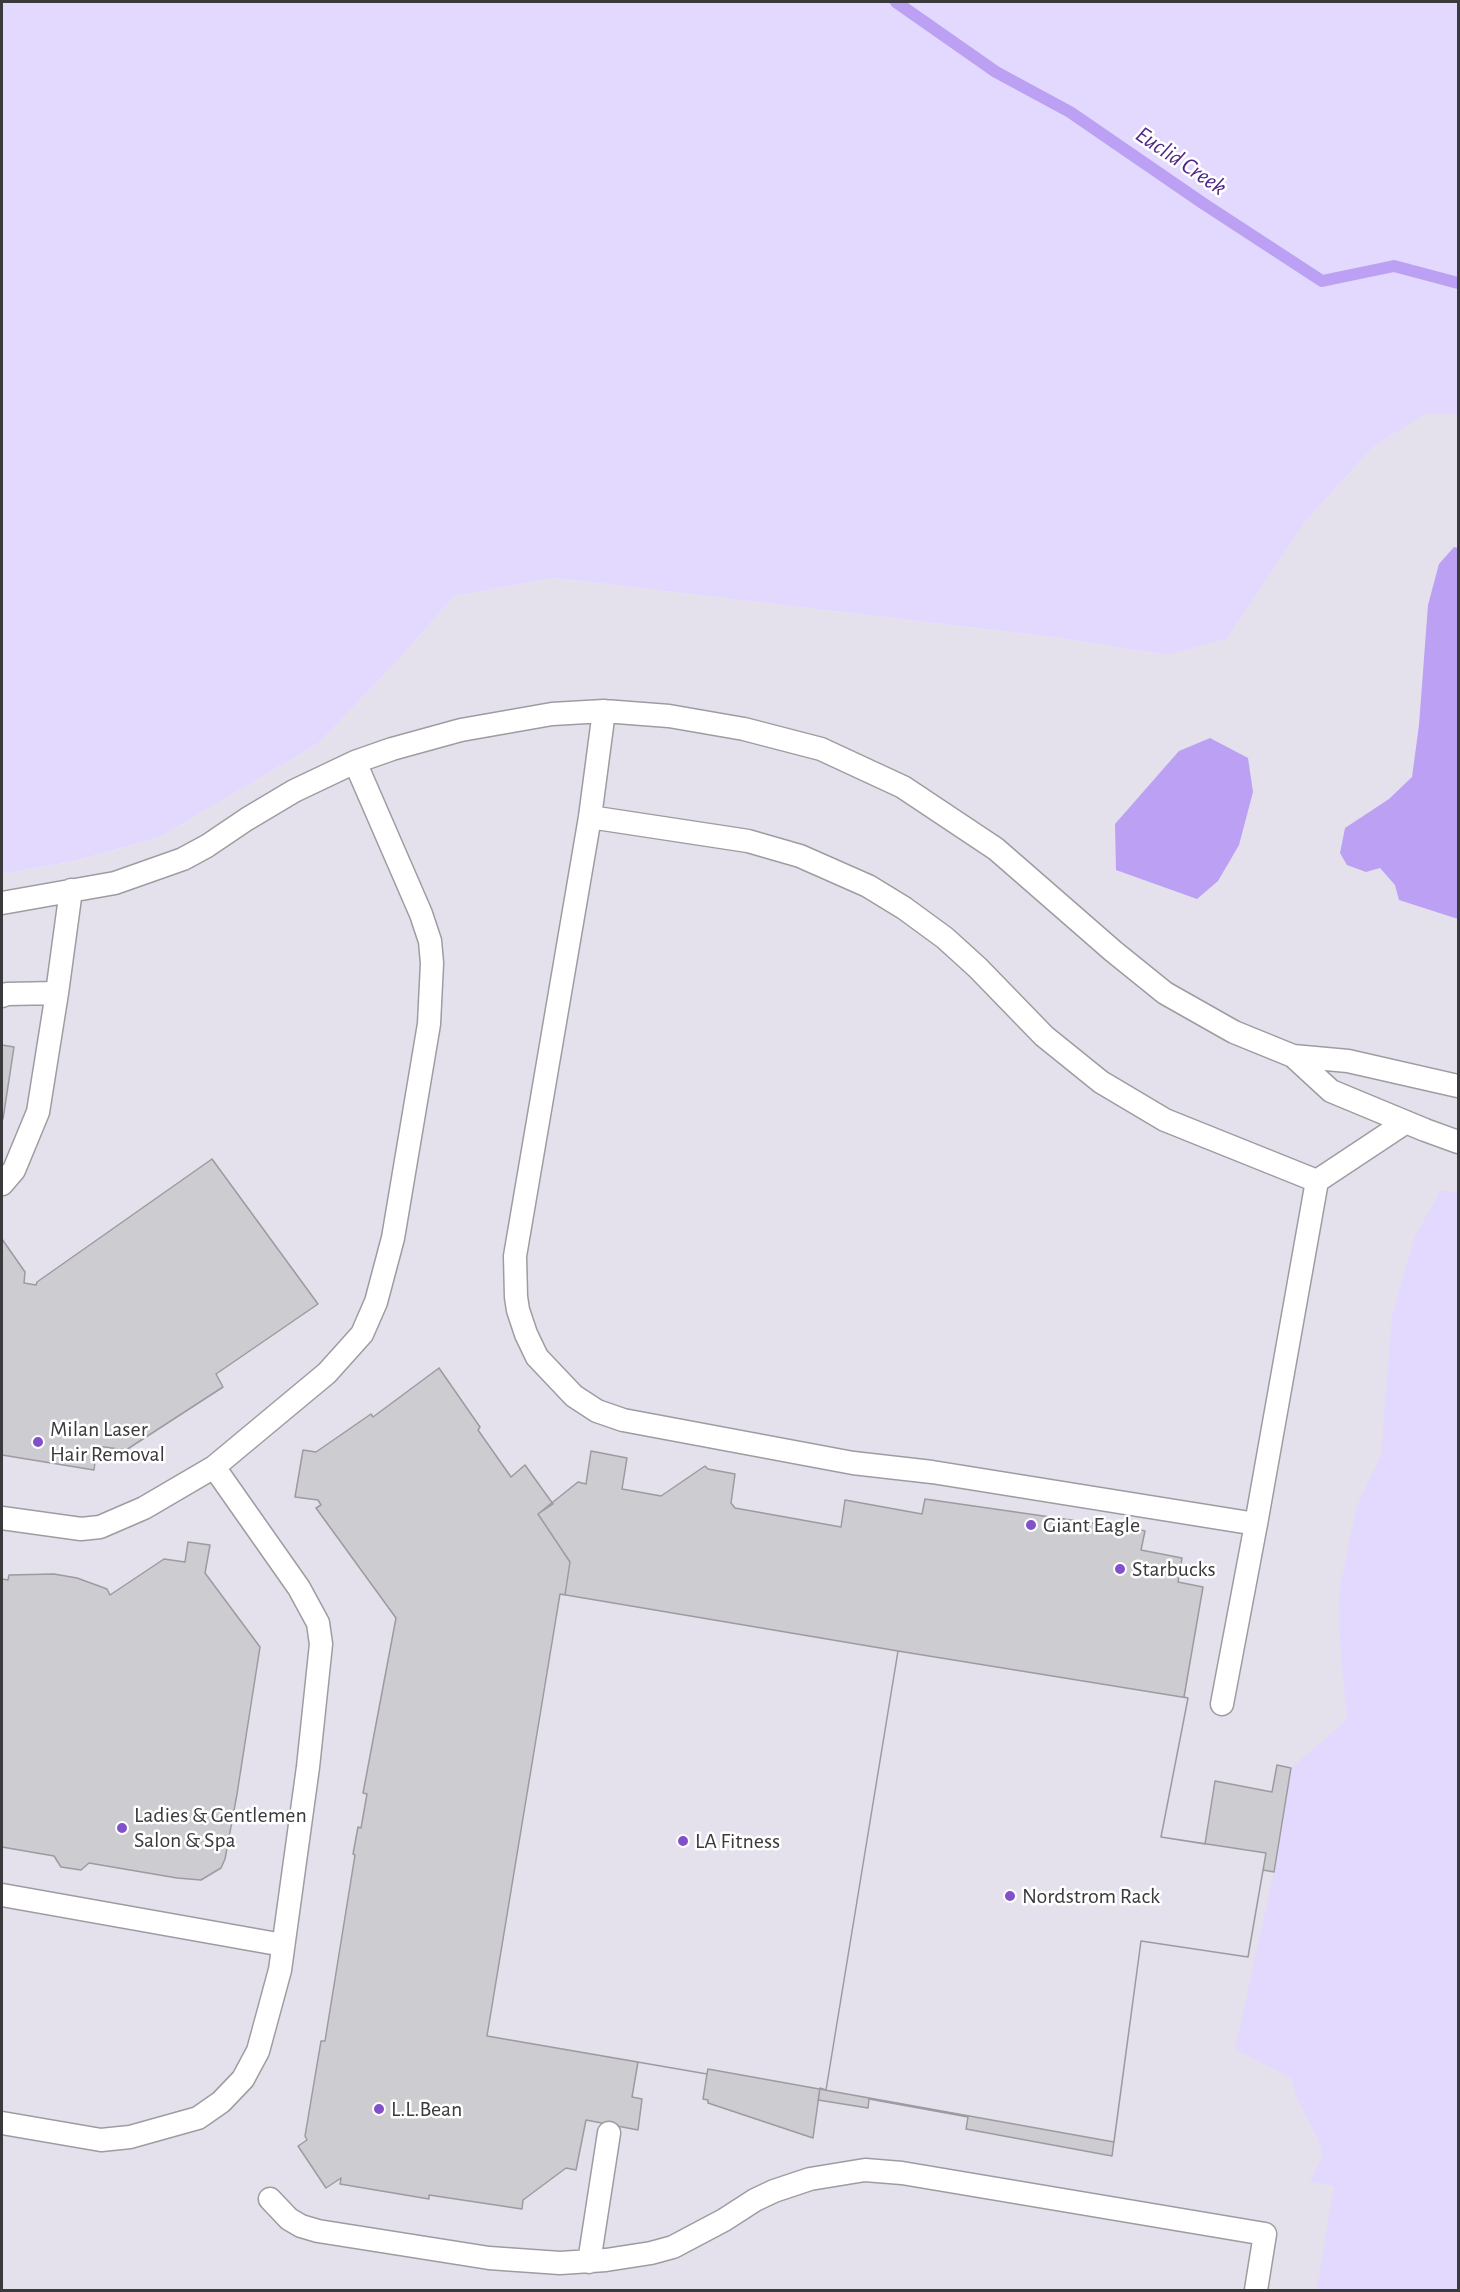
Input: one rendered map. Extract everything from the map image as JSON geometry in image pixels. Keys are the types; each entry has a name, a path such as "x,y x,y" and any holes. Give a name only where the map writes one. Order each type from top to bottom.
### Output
{"lane":[{"path":"604,711 590,817 515,1256 516,1297 522,1323 537,1357 555,1378 585,1404 623,1420 853,1463 932,1472 1256,1524"},
{"path":"2,903 115,883 183,859 294,791 355,762 392,749 461,730 552,714 604,711 669,716 744,729 821,749 903,787 996,849 1165,993 1234,1032 1293,1056 1348,1061 1458,1086"},
{"path":"2,1518 81,1529 100,1527 144,1508 214,1467 327,1373 348,1353 362,1334 376,1302 393,1238 429,1024 432,963 430,941 422,914 355,762"},
{"path":"590,817 748,842 800,856 868,886 904,908 950,942 1044,1036 1101,1082 1165,1120 1317,1180"},
{"path":"2,1184 14,1170 38,1112 71,890"},
{"path":"2,996 57,993"},
{"path":"1293,1056 1331,1091 1458,1142"},
{"path":"1222,1704 1317,1180 1406,1122"},
{"path":"2,2123 100,2140 130,2137 198,2118 221,2102 243,2079 258,2051 268,2019 283,1945 308,1767 321,1644 318,1623 299,1588 214,1467"},
{"path":"2,1895 283,1945"},
{"path":"589,2262 609,2133"},
{"path":"270,2199 289,2219 301,2226 318,2231 489,2258 538,2263 589,2262 651,2253 673,2247 774,2191 810,2180 865,2170 940,2178 1265,2235 1256,2290"}],"shaded area":[{"path":"2,2 1458,2 1458,414 1425,414 1373,447 1304,523 1226,639 1167,655 1052,637 555,578 454,596 401,657 319,743 160,837 75,861 2,874"},
{"path":"1425,413 1458,414 1458,2290 2,2290 2,874 76,861 160,837 319,743 401,657 454,596 555,578 1052,637 1167,655 1304,523 1373,447"},
{"path":"1454,547 1458,548 1458,919 1399,900 1395,885 1380,868 1366,872 1347,865 1340,853 1345,828 1389,799 1412,777 1419,725 1428,605 1439,564"},
{"path":"1210,738 1248,758 1253,792 1239,845 1218,881 1197,899 1116,870 1115,824 1179,751"},
{"path":"1441,1190 1458,1192 1458,2290 1317,2290 1334,2186 1310,2182 1323,2154 1297,2098 1291,2078 1235,2049 1274,1872 1291,1768 1347,1720 1340,1641 1339,1594 1356,1508 1381,1455 1392,1317 1414,1238"}],"building":[{"path":"2,1045 14,1047 3,1119 2,1118"},
{"path":"212,1159 318,1304 216,1374 223,1387 126,1450 97,1446 94,1470 2,1455 2,1239 25,1272 24,1283 36,1285 37,1282"},
{"path":"439,1368 511,1477 525,1465 553,1504 538,1514 570,1562 565,1595 560,1594 487,2036 638,2062 632,2097 642,2099 638,2130 586,2120 576,2170 566,2168 523,2200 522,2209 429,2195 429,2199 340,2184 341,2178 326,2188 298,2146 307,2140 305,2136 321,2041 325,2041 355,1855 353,1854 358,1827 361,1828 367,1794 363,1793 396,1618 316,1508 321,1505 318,1500 295,1497 303,1450 316,1452 371,1414 373,1417"},
{"path":"591,1451 627,1458 622,1489 661,1496 705,1466 708,1469 735,1474 731,1503 735,1508 841,1527 845,1500 922,1514 925,1499 1120,1527 1121,1525 1145,1531 1141,1550 1182,1558 1178,1582 1203,1587 1184,1697 1188,1698 1161,1837 1205,1844 1215,1781 1272,1792 1277,1765 1291,1768 1274,1872 1263,1870 1248,1957 1141,1941 1114,2142 708,2069 707,2074 487,2036 560,1594 565,1595 570,1562 538,1514 578,1482 586,1484"},
{"path":"188,1542 210,1545 205,1573 260,1647 237,1794 225,1859 221,1868 201,1880 89,1863 81,1870 61,1867 54,1856 2,1847 2,1579 8,1580 9,1575 54,1574 77,1578 107,1589 110,1595 164,1559 185,1562"},
{"path":"560,1594 898,1651 826,2090 820,2088 813,2138 708,2103 708,2100 703,2099 707,2074 487,2036"},
{"path":"898,1651 1188,1698 1161,1837 1266,1853 1248,1957 1141,1941 1112,2156 966,2129 968,2117 869,2099 868,2108 818,2100 820,2088 826,2090"}],"waterway":[{"name":"Euclid Creek","path":"896,2 996,72 1070,112 1322,281 1394,266 1458,283"}],"place":[{"name":"Milan Laser Hair Removal","path":"38,1442"},
{"name":"Giant Eagle","path":"1031,1525"},
{"name":"Starbucks","path":"1120,1569"},
{"name":"Ladies & Gentlemen Salon & Spa","path":"122,1828"},
{"name":"LA Fitness","path":"683,1841"},
{"name":"Nordstrom Rack","path":"1010,1896"},
{"name":"L.L.Bean","path":"379,2109"}]}
